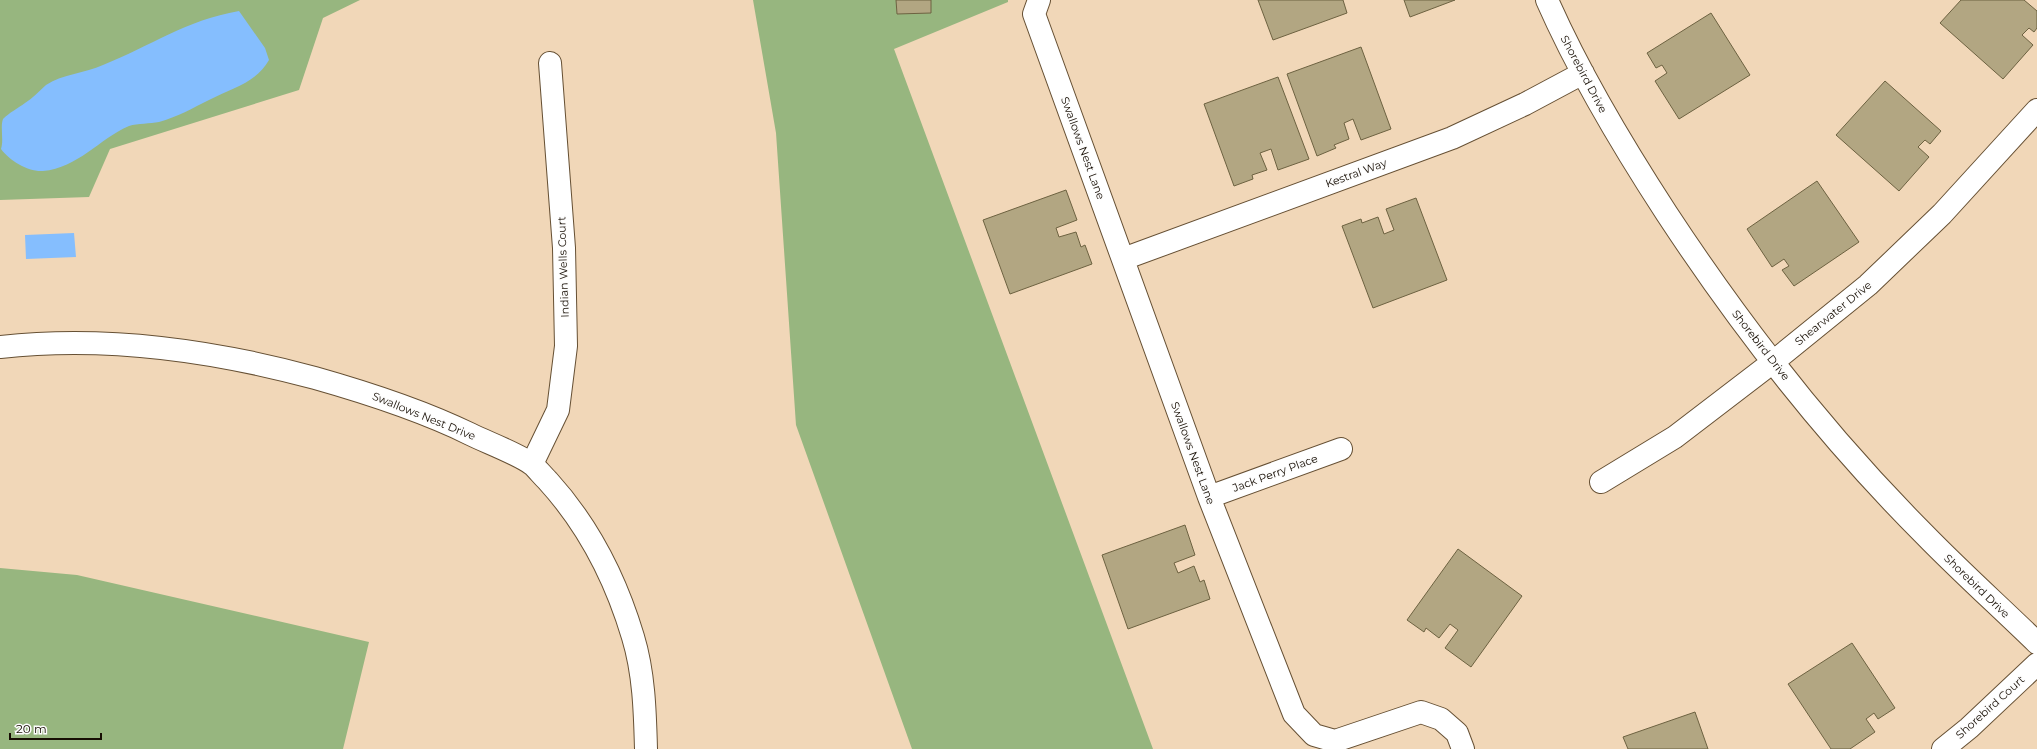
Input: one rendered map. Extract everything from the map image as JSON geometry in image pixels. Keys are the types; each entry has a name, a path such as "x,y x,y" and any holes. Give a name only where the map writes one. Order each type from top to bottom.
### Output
{"street":[{"name":"Swallows Nest Lane","path":"1039,0 1034,14 1209,497 1294,714 1314,735 1335,741 1422,712 1441,719 1457,733 1463,749"},
{"name":"Shorebird Drive","path":"1547,0 1583,73 1630,156 1696,259 1773,362 1837,440 1924,535 2037,643"},
{"name":"Indian Wells Court","path":"532,464 558,410 566,346 564,248 550,63"},
{"name":"Kestral Way","path":"1123,259 1452,138 1525,104 1583,73"},
{"name":"Shearwater Drive","path":"1602,482 1675,437 1773,362 1868,285 1942,214 2035,116"},
{"name":"Swallows Nest Drive","path":"0,348 41,343 98,343 185,350 270,366 368,393 448,424 532,464 560,494 584,527 613,580 634,638 644,698 646,749"},
{"name":"Jack Perry Place","path":"1209,497 1341,449"},
{"name":"Shorebird Court","path":"1943,749 1969,728 2037,664"}],"green space":[{"path":"0,0 360,0 323,18 299,90 110,149 89,197 0,200"},
{"path":"753,0 1008,0 1008,2 894,49 1153,749 912,749 796,425 776,133"},
{"path":"0,568 77,575 369,642 343,749 0,749"}],"water":[{"path":"239,11 265,48 269,60 264,68 250,80 172,118 159,122 129,126 108,138 78,159 56,169 37,171 25,168 9,158 1,149 3,119 31,99 46,85 60,78 89,70 120,58 185,27 220,15"},
{"path":"74,233 76,257 26,259 25,235"}],"building":[{"path":"896,0 931,0 931,13 897,14"},
{"path":"1258,0 1343,0 1347,13 1273,40"},
{"path":"1404,0 1455,0 1410,17"},
{"path":"1961,0 2024,0 2037,11 2037,28 2034,32 2029,28 2022,35 2033,45 2003,79 1940,23"},
{"path":"1711,13 1750,75 1679,119 1655,81 1667,73 1662,65 1656,68 1647,53"},
{"path":"1361,47 1391,129 1361,140 1353,119 1344,123 1349,139 1334,145 1336,148 1317,156 1287,74"},
{"path":"1278,77 1309,159 1278,170 1271,149 1260,153 1267,170 1252,175 1253,179 1234,186 1204,104"},
{"path":"1885,81 1941,131 1930,144 1925,140 1918,147 1929,157 1899,191 1836,135"},
{"path":"1817,181 1859,242 1794,286 1782,270 1789,266 1784,259 1772,267 1747,229"},
{"path":"1066,190 1077,220 1056,228 1059,237 1076,232 1081,247 1085,245 1092,264 1010,294 983,220"},
{"path":"1416,198 1447,280 1373,308 1342,226 1361,219 1362,223 1378,217 1384,234 1394,230 1386,209"},
{"path":"1185,525 1195,555 1174,563 1178,573 1194,566 1200,582 1204,580 1210,599 1128,629 1102,555"},
{"path":"1458,549 1522,596 1471,667 1445,648 1458,630 1450,624 1439,638 1426,628 1424,632 1407,620"},
{"path":"1852,643 1895,708 1878,719 1874,713 1866,719 1875,732 1850,749 1831,749 1788,684"},
{"path":"1695,712 1708,749 1628,749 1623,737"}]}
